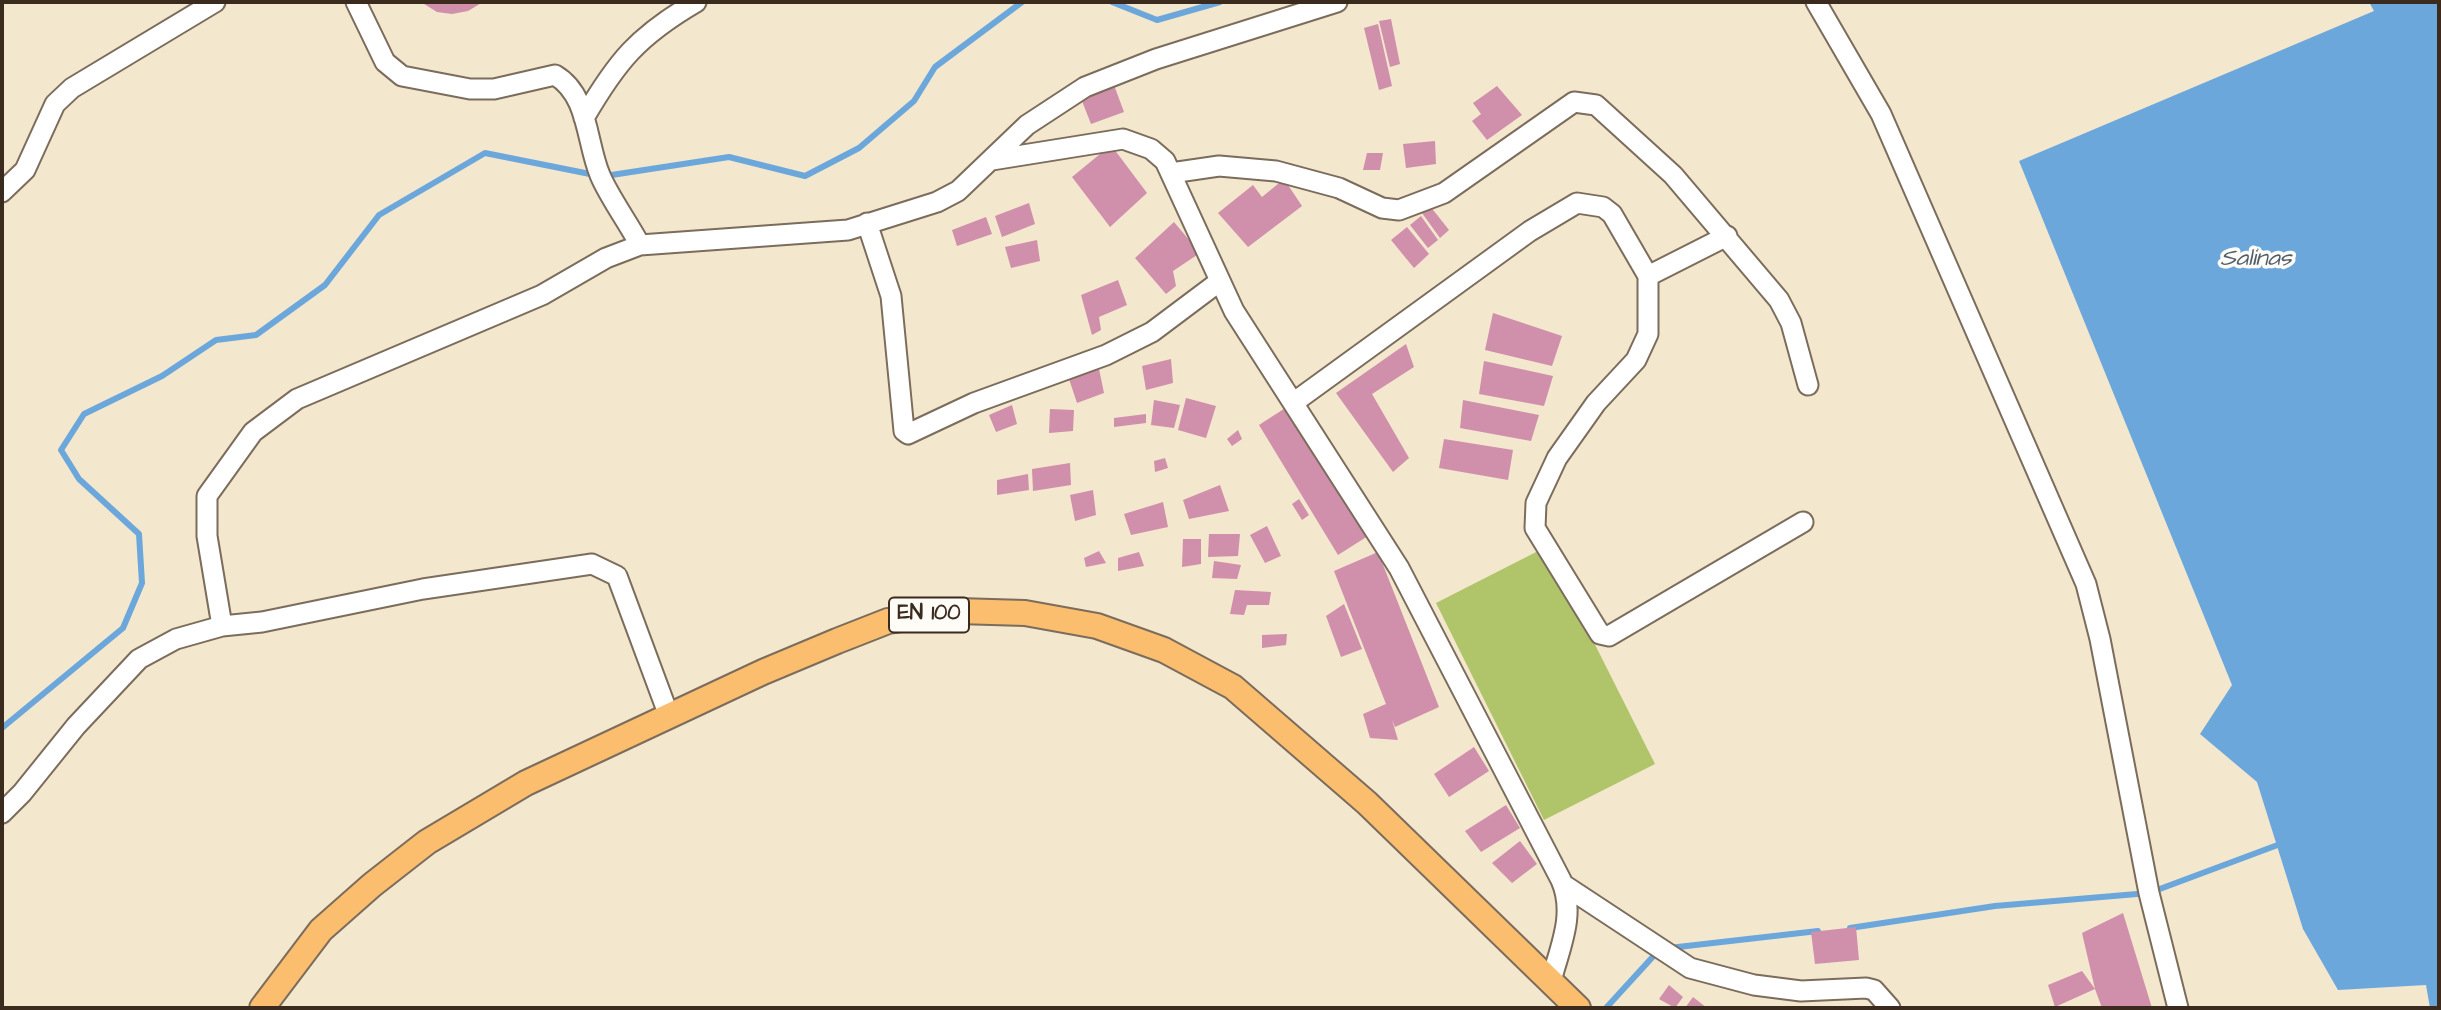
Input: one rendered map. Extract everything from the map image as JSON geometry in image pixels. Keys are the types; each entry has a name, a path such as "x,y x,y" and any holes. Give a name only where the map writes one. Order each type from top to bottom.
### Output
{"main road":[{"name":"EN 100","path":"261,1008 321,930 426,842 526,783 763,672 888,621 958,611 1025,613 1097,626 1164,650 1233,687 1367,803 1578,1008"}],"street":[{"path":"2,192 32,159 55,104 72,88 215,2"},
{"path":"356,2 385,62 402,76 470,89 495,89 555,75 566,81 575,93 584,118 600,177 640,245"},
{"path":"584,118 626,53 696,2"},
{"path":"222,626 207,536 206,496 253,432 297,399 542,295 606,258 640,245 848,230 937,202 958,191 1027,125 1085,87 1156,59 1337,2"},
{"path":"1816,2 1881,114 2086,584 2100,639 2149,893 2178,1008"},
{"path":"1171,173 1219,166 1276,171 1339,187 1382,208 1399,209 1444,194 1574,102 1587,102 1596,105 1674,175 1779,300 1791,323 1808,385"},
{"path":"992,160 1123,139 1151,149 1165,161 1234,311 1399,569 1564,885 1569,916 1551,981"},
{"path":"1293,403 1530,231 1577,204 1591,203 1612,214 1648,276 1648,334 1636,360 1595,403 1558,457 1536,503 1535,528 1556,557 1573,591 1600,634 1609,636 1803,522"},
{"path":"867,223 891,296 904,431 908,434 974,403 1106,355 1152,332 1220,281"},
{"path":"1648,276 1727,236"},
{"path":"2,813 23,793 76,726 139,659 177,639 222,626 262,622 423,589 592,564 617,576 669,716"},
{"path":"1564,885 1689,968 1754,985 1801,991 1866,988 1874,990 1891,1008"}],"green space":[{"path":"1546,547 1655,764 1544,820 1436,603"}],"water":[{"name":"Salinas","path":"2369,2 2439,2 2439,1008 2430,1008 2426,985 2338,990 2303,929 2257,782 2200,734 2232,685 2019,161 2374,11"}],"building":[{"path":"421,2 483,2 468,11 452,14 437,12"},
{"path":"1391,19 1400,64 1390,67 1379,21"},
{"path":"1378,24 1392,86 1379,90 1364,28"},
{"path":"1114,85 1124,112 1091,124 1082,101"},
{"path":"1497,86 1522,115 1487,140 1472,121 1481,114 1473,103"},
{"path":"1435,141 1436,164 1406,168 1403,144"},
{"path":"1111,145 1147,193 1110,227 1072,177"},
{"path":"1367,153 1383,153 1380,170 1363,170"},
{"path":"1284,179 1302,206 1248,247 1218,213 1253,185 1262,197"},
{"path":"1029,203 1035,224 1002,237 995,216"},
{"path":"1430,206 1449,230 1440,238 1422,213"},
{"path":"1421,216 1438,240 1428,248 1410,225"},
{"path":"986,217 992,234 957,246 952,230"},
{"path":"1174,222 1200,253 1173,271 1176,286 1166,294 1135,258"},
{"path":"1407,227 1429,254 1414,268 1391,240"},
{"path":"1037,240 1040,261 1011,268 1005,247"},
{"path":"1118,280 1127,305 1099,317 1101,330 1092,335 1081,295"},
{"path":"1493,313 1562,336 1552,366 1485,350"},
{"path":"1406,344 1414,367 1372,394 1409,458 1393,472 1336,393"},
{"path":"1171,359 1173,383 1146,390 1142,366"},
{"path":"1484,361 1553,376 1544,406 1479,394"},
{"path":"1098,364 1104,393 1077,403 1068,376"},
{"path":"1186,398 1216,406 1206,438 1178,430"},
{"path":"1154,400 1180,405 1174,428 1151,425"},
{"path":"1463,400 1539,415 1531,441 1460,428"},
{"path":"1293,403 1368,536 1338,555 1259,425"},
{"path":"1012,405 1017,424 996,432 989,415"},
{"path":"1050,409 1074,410 1073,431 1049,433"},
{"path":"1146,414 1146,423 1114,427 1114,418"},
{"path":"1238,430 1242,439 1232,446 1227,439"},
{"path":"1444,439 1513,450 1508,480 1439,468"},
{"path":"1165,458 1168,468 1155,472 1154,461"},
{"path":"1070,463 1071,485 1033,491 1032,469"},
{"path":"1028,474 1029,490 997,495 997,480"},
{"path":"1220,485 1229,511 1189,519 1183,500"},
{"path":"1093,490 1096,515 1075,521 1070,495"},
{"path":"1299,499 1309,515 1302,520 1292,504"},
{"path":"1163,502 1168,527 1131,535 1124,514"},
{"path":"1267,526 1281,556 1265,563 1250,535"},
{"path":"1209,534 1240,534 1238,556 1208,557"},
{"path":"1183,539 1201,539 1201,564 1182,567"},
{"path":"1099,551 1106,563 1086,567 1084,558"},
{"path":"1139,552 1144,566 1118,571 1118,558"},
{"path":"1378,552 1439,707 1395,727 1392,720 1398,740 1370,738 1363,714 1386,704 1334,571"},
{"path":"1214,561 1241,565 1237,579 1212,578"},
{"path":"1235,590 1271,592 1269,605 1247,605 1244,615 1230,614"},
{"path":"1344,604 1362,649 1341,657 1326,616"},
{"path":"1287,634 1286,645 1262,648 1262,635"},
{"path":"1474,747 1489,771 1449,797 1434,774"},
{"path":"1506,805 1520,828 1481,852 1465,831"},
{"path":"1520,841 1537,864 1512,883 1492,863"},
{"path":"2123,913 2152,1008 2102,1008 2095,989 2082,933"},
{"path":"1856,927 1859,960 1815,964 1811,932"},
{"path":"2082,971 2095,989 2055,1007 2048,985"},
{"path":"1669,985 1683,997 1675,1008 1659,999"},
{"path":"1693,997 1707,1008 1685,1008"}],"waterway":[{"path":"605,176 729,157 805,176 859,148 914,101 935,67 1022,2"},
{"path":"1112,2 1157,20 1220,2"},
{"path":"2,728 123,628 142,583 139,534 79,479 61,450 84,414 162,376 216,340 256,335 325,285 379,215 485,153 595,175"},
{"path":"1850,928 1995,906 2149,893 2283,843"},
{"path":"1669,948 1818,931"},
{"path":"1606,1008 1659,950"}]}
